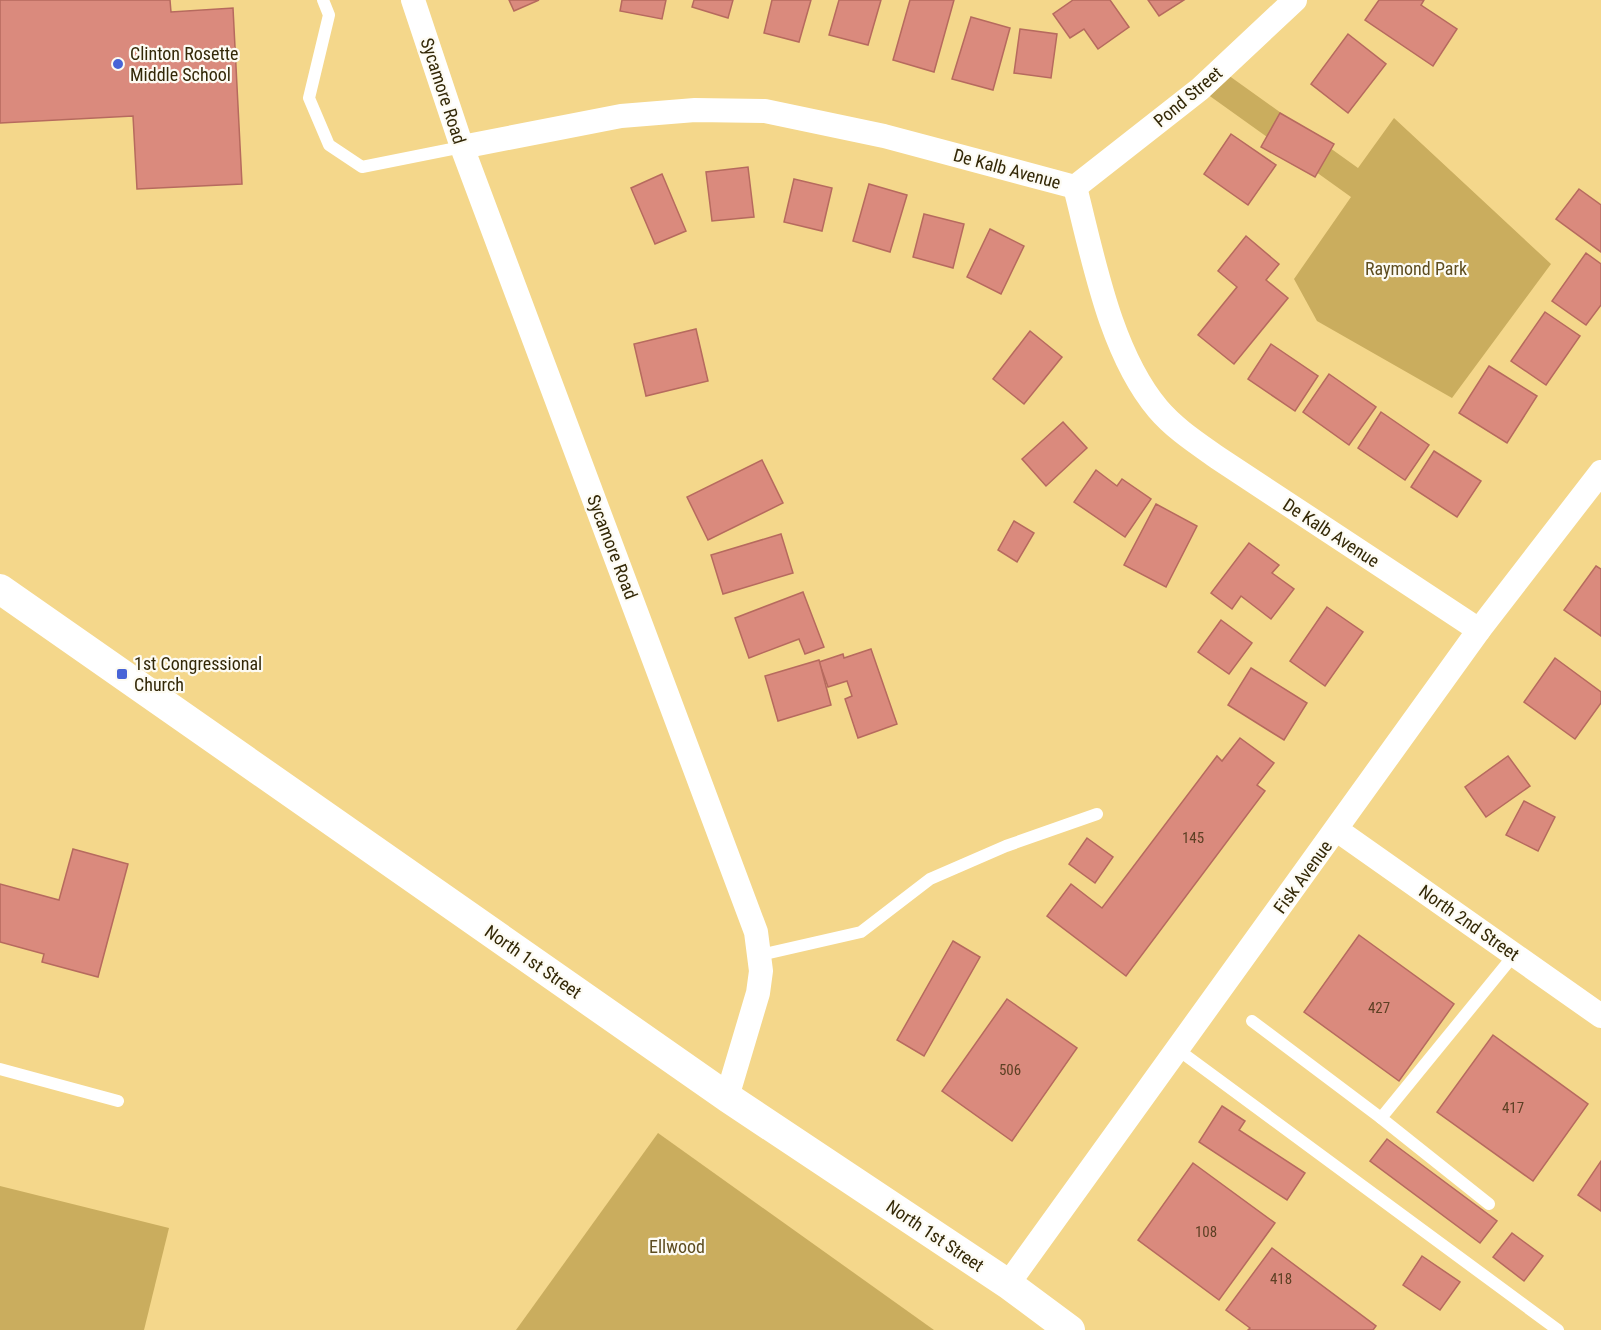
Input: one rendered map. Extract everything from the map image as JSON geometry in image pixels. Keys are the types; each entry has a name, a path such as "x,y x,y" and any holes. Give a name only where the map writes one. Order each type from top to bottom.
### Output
{"street":[{"name":"Sycamore Road","path":"413,0 462,147 756,932 760,955 758,993 727,1097"},
{"name":"Pond Street","path":"1075,187 1200,89 1295,0"},
{"name":"De Kalb Avenue","path":"462,147 621,116 696,110 765,111 884,136 1075,187 1119,342 1157,408 1177,428 1218,458 1479,630"},
{"name":"Fisk Avenue","path":"1008,1284 1479,630 1601,472"},
{"name":"North 1st Street","path":"0,589 727,1097 1008,1284 1070,1330"},
{"name":"North 2nd Street","path":"1337,830 1601,1016"}],"lane":[{"path":"323,0 329,15 309,98 329,145 362,167 462,147"},
{"path":"760,955 861,932 930,879 1006,846 1097,814"},
{"path":"1381,1118 1514,954"},
{"path":"1252,1021 1489,1203"},
{"path":"1177,1049 1558,1330"},
{"path":"0,1069 118,1101"}],"green space":[{"name":"Raymond Park","path":"1221,70 1358,168 1394,118 1551,264 1452,398 1317,321 1294,279 1351,197 1200,89"},
{"name":"Ellwood","path":"658,1133 934,1330 516,1330"},
{"path":"0,1186 169,1228 144,1330 0,1330"}],"building":[{"name":"Clinton Rosette Middle School","path":"0,0 170,0 171,12 233,8 242,184 137,189 133,116 0,123"},
{"path":"509,0 539,0 514,11"},
{"path":"622,0 666,0 662,19 620,11"},
{"path":"694,0 733,0 728,18 692,7"},
{"path":"772,0 811,0 799,42 764,33"},
{"path":"839,0 881,0 868,45 829,35"},
{"path":"910,0 954,0 934,72 893,60"},
{"path":"1073,0 1110,0 1129,27 1098,49 1084,29 1070,38 1053,14"},
{"path":"1148,0 1184,0 1159,16"},
{"path":"1379,0 1424,0 1421,5 1457,29 1433,66 1365,20"},
{"path":"971,17 1010,28 993,90 952,79"},
{"path":"1020,29 1057,34 1051,78 1014,73"},
{"path":"1348,34 1386,64 1348,113 1311,84"},
{"path":"1280,113 1334,144 1315,177 1261,147"},
{"path":"1231,134 1276,165 1248,205 1204,174"},
{"path":"748,167 754,217 712,221 706,172"},
{"path":"662,174 686,231 655,244 631,188"},
{"path":"794,179 832,188 822,231 784,222"},
{"path":"869,184 907,195 890,252 853,241"},
{"path":"1579,189 1601,205 1601,252 1556,219"},
{"path":"924,214 964,224 953,268 913,257"},
{"path":"990,229 1024,246 1001,294 967,277"},
{"path":"1246,236 1279,264 1266,280 1288,298 1234,364 1198,335 1237,287 1218,271"},
{"path":"1586,253 1601,264 1601,305 1586,325 1552,301"},
{"path":"1545,312 1580,336 1546,385 1511,361"},
{"path":"696,329 708,381 646,396 634,344"},
{"path":"1030,331 1062,357 1024,404 993,379"},
{"path":"1271,344 1318,376 1295,411 1248,379"},
{"path":"1489,366 1537,396 1507,443 1459,413"},
{"path":"1329,374 1376,407 1349,445 1303,412"},
{"path":"1381,412 1429,445 1405,480 1358,448"},
{"path":"1063,422 1087,448 1046,486 1022,459"},
{"path":"1434,451 1481,481 1457,517 1411,487"},
{"path":"762,460 783,503 708,540 687,497"},
{"path":"1096,470 1117,486 1122,479 1151,499 1125,537 1074,502"},
{"path":"1156,504 1197,526 1166,587 1124,565"},
{"path":"1014,521 1034,533 1017,562 998,550"},
{"path":"781,534 793,573 723,594 711,555"},
{"path":"1249,543 1279,565 1272,573 1294,589 1271,619 1241,596 1232,609 1211,593"},
{"path":"1596,566 1601,569 1601,636 1564,610"},
{"path":"803,592 824,647 805,654 799,639 749,658 735,618"},
{"path":"1327,607 1363,632 1325,686 1290,661"},
{"path":"1221,620 1252,643 1229,674 1198,652"},
{"path":"871,649 897,724 858,738 845,699 852,696 847,681 828,687 819,662 843,654 844,658"},
{"path":"1555,658 1601,692 1601,703 1575,739 1524,702"},
{"path":"819,660 831,705 778,721 765,676"},
{"path":"1251,668 1307,703 1284,740 1228,705"},
{"path":"1240,738 1274,763 1257,785 1265,791 1126,976 1047,916 1071,884 1102,908 1217,756 1222,761"},
{"path":"1508,756 1530,786 1486,817 1465,787"},
{"path":"1524,801 1555,817 1538,851 1506,835"},
{"path":"1087,838 1113,857 1095,883 1069,864"},
{"path":"73,849 128,864 98,977 42,962 44,954 0,942 0,884 59,900"},
{"path":"1359,935 1454,1004 1399,1081 1304,1012"},
{"path":"953,941 980,957 924,1056 897,1040"},
{"path":"1007,999 1077,1048 1012,1141 942,1091"},
{"path":"1493,1035 1588,1104 1533,1181 1437,1112"},
{"path":"1222,1106 1245,1121 1239,1130 1305,1173 1287,1200 1199,1142"},
{"path":"1387,1139 1497,1221 1480,1243 1370,1161"},
{"path":"1601,1161 1601,1211 1578,1195"},
{"path":"1193,1163 1275,1223 1219,1300 1138,1240"},
{"path":"1512,1233 1543,1256 1524,1281 1493,1257"},
{"path":"1272,1248 1376,1326 1373,1330 1248,1330 1250,1328 1226,1310"},
{"path":"1422,1256 1460,1282 1440,1310 1403,1285"}],"place":[{"name":"Clinton Rosette Middle School","path":"118,64"},
{"name":"1st Congressional Church","path":"122,674"}]}
